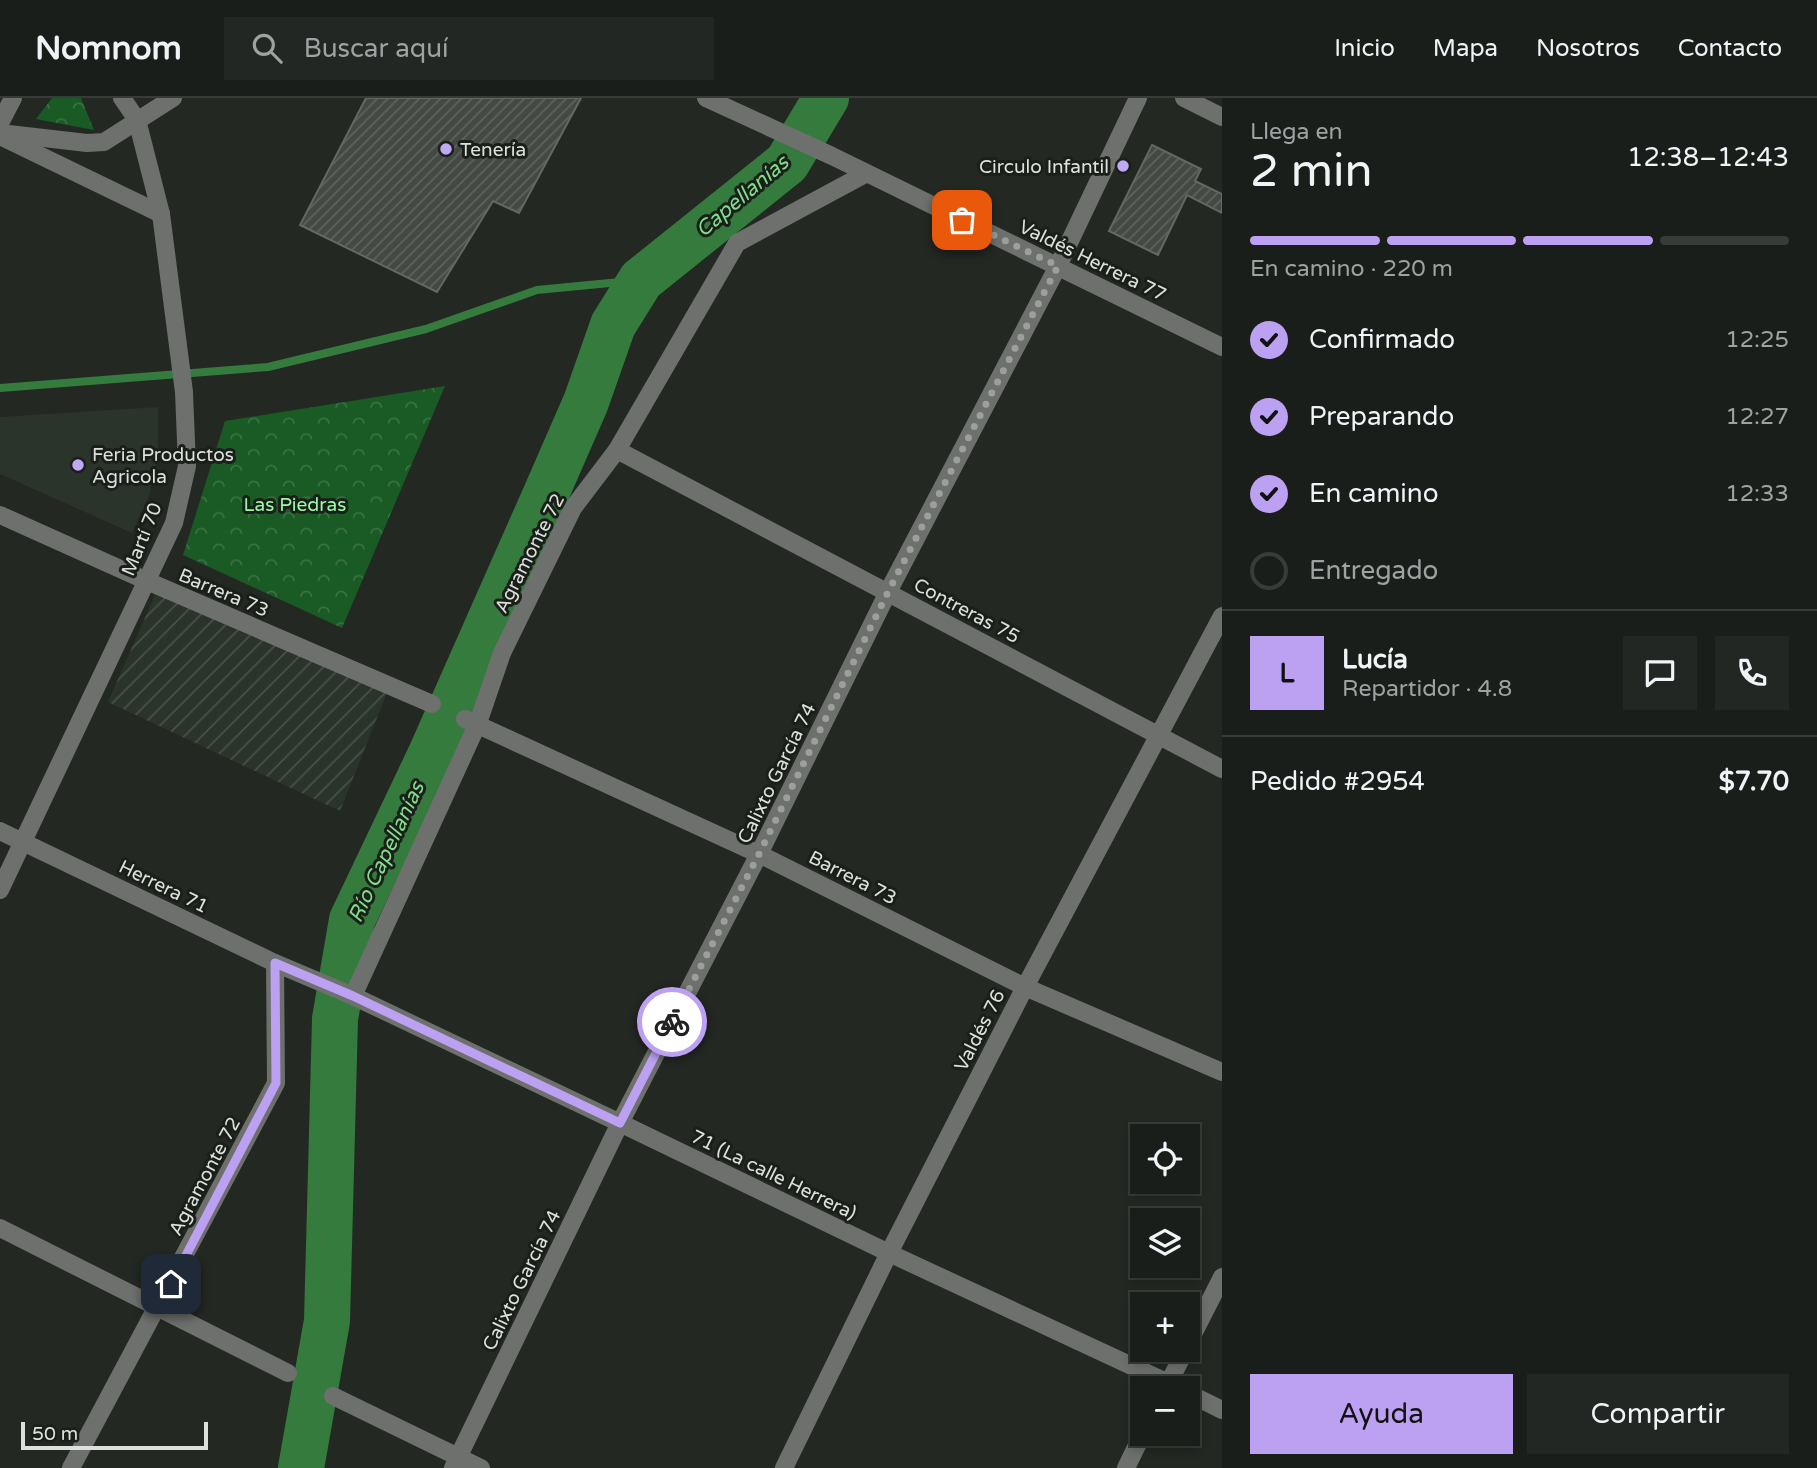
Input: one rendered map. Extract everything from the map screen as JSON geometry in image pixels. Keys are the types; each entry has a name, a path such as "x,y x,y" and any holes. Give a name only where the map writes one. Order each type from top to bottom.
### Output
{"street":[{"path":"0,122 13,98"},
{"name":"Martí 70","path":"0,890 174,523 187,466 184,392 161,214 137,120 122,98"},
{"path":"0,134 87,143 104,142 173,98"},
{"name":"Valdés Herrera 77","path":"706,98 832,156 1222,347"},
{"name":"Calixto García 74","path":"456,1463 620,1123 759,854 888,592 1058,266 1138,98"},
{"path":"1184,98 1222,117"},
{"path":"0,134 161,214"},
{"name":"Agramonte 72","path":"353,996 502,653 573,508 617,450 737,243 865,174"},
{"name":"Contreras 75","path":"617,450 1222,769"},
{"name":"Barrera 73","path":"0,515 432,704"},
{"name":"Valdés 76","path":"784,1468 889,1253 1025,987 1222,617"},
{"name":"Barrera 73","path":"472,721 759,854 1025,987 1222,1072"},
{"name":"Herrera 71","path":"0,831 275,963 353,996"},
{"name":"Agramonte 72","path":"71,1468 276,1083 275,963"},
{"name":"71 (La calle Herrera)","path":"353,996 1150,1376"},
{"path":"0,1228 288,1373"},
{"path":"1200,1321 1222,1278"},
{"path":"333,1396 456,1463 481,1468"},
{"path":"1200,1399 1222,1410"},
{"path":"1126,1468 1137,1446"}],"shaded area":[{"name":"Feria Productos Agricola","path":"158,407 158,455 149,496 132,533 0,474 0,417"},
{"path":"158,588 388,690 340,811 108,702"}],"green space":[{"path":"52,98 81,98 94,130 36,119"},
{"name":"Las Piedras","path":"445,386 342,628 183,555 225,421"}],"building":[{"name":"Tenería","path":"366,98 581,98 519,213 493,201 437,292 300,225"},
{"name":"Circulo Infantil","path":"1152,145 1201,169 1195,181 1222,194 1222,213 1187,195 1158,255 1109,231"}],"waterway":[{"name":"Río Capellanías","path":"301,1468 327,1321 335,1019 352,920 430,756 545,496 586,402 613,325 641,280 787,163 826,98"},
{"path":"0,388 268,367 426,329 537,290 641,280"}],"way so far":[{"path":"672,1022 759,854 888,592 1058,266 962,220"}],"place":[{"name":"Tenería","path":"446,149"},
{"name":"Circulo Infantil","path":"1123,166"},
{"name":"Feria Productos Agricola","path":"78,465"}],"route":[{"path":"171,1284 276,1083 275,963 353,996 620,1123 672,1022"}],"water label":[{"name":"Capellanías","path":"742,196"}]}
